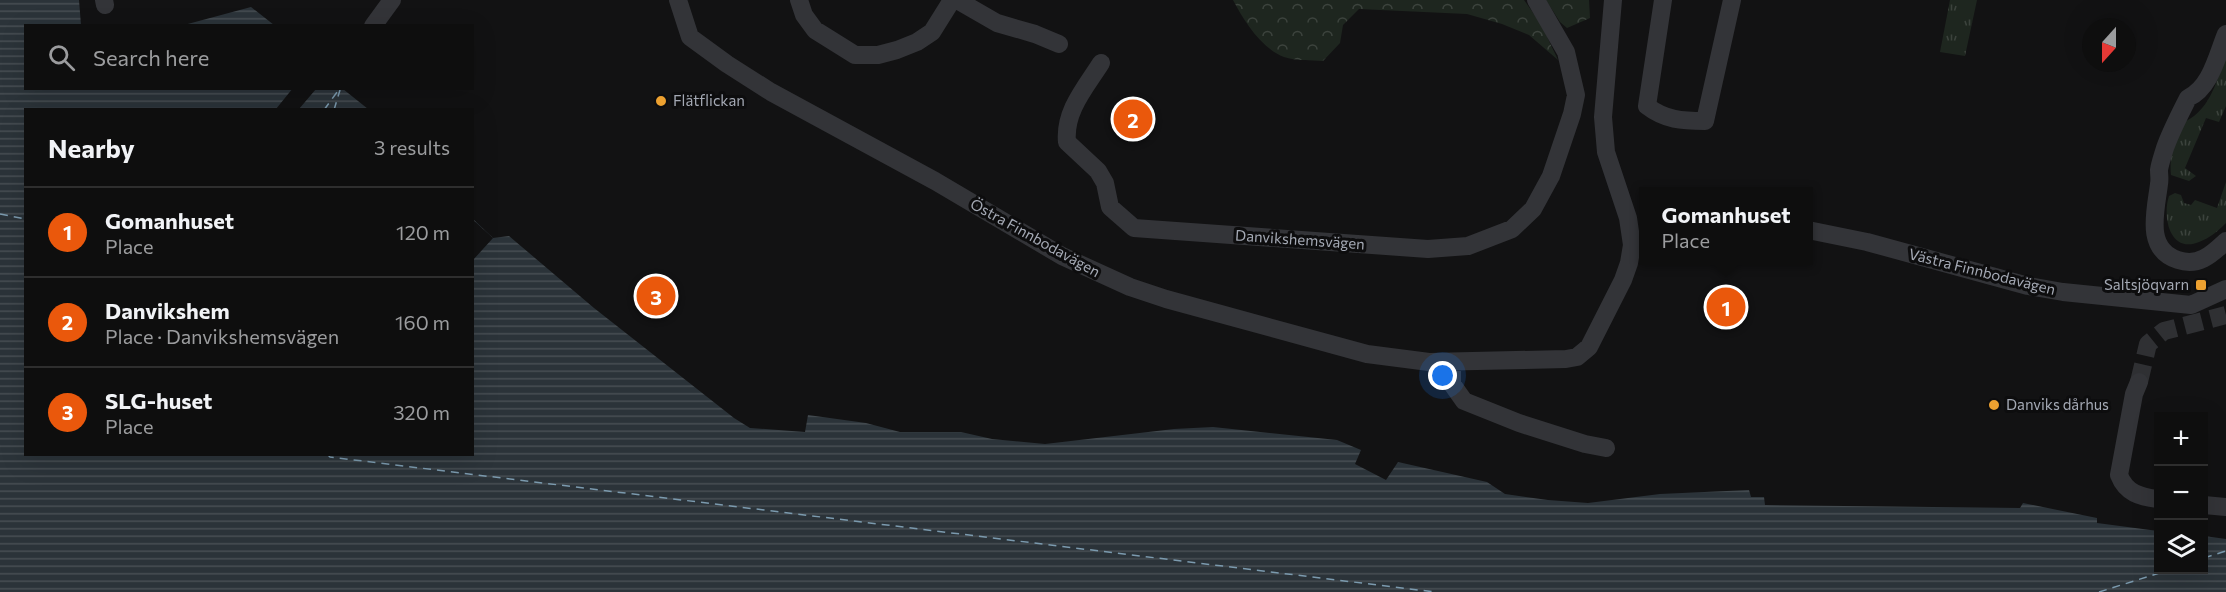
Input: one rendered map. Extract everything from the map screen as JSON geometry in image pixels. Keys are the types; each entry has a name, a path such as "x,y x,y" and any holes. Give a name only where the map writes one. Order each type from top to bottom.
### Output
{"street":[{"path":"374,24 392,0"},
{"name":"Östra Finnbodavägen","path":"678,0 690,37 716,57 771,92 935,181 1089,270 1166,299 1367,354 1452,362 1566,359 1584,353 1623,280 1637,235"},
{"path":"799,0 804,15 815,30 855,55 878,55 917,42 932,32 952,0"},
{"path":"957,0 997,23 1059,44"},
{"name":"Danvikshemsvägen","path":"1101,63 1078,96 1066,133 1067,142 1098,171 1104,183 1110,207 1134,228 1417,249 1468,246 1512,228 1533,209 1551,176 1572,114 1575,94 1566,52 1536,0"},
{"path":"1613,0 1602,117 1606,152 1628,218 1637,235"},
{"path":"1663,0 1647,106 1656,113 1677,121 1704,121 1732,0"},
{"path":"2226,34 2207,82 2197,94 2188,98 2166,146 2159,169 2160,181 2154,221 2156,240 2172,258 2179,260 2195,262 2202,260 2226,241"},
{"path":"1575,94 1604,94"},
{"name":"Västra Finnbodavägen","path":"1813,231 1867,242 2028,286 2063,292 2191,304 2226,289"},
{"path":"1452,362 1452,384 1464,401 1574,441 1606,448"},
{"path":"2139,382 2134,394 2119,475 2123,486 2133,493 2154,498"},
{"path":"2208,505 2226,507"}],"green space":[{"path":"1233,0 1524,0 1541,24 1558,60 1529,35 1467,14 1359,9 1343,25 1340,43 1323,61 1298,60 1276,53 1261,41"},
{"path":"1546,0 1589,0 1590,18 1567,28 1560,22"},
{"path":"1950,0 1977,0 1965,56 1940,52"},
{"path":"2226,57 2226,106 2219,122 2206,118 2185,168 2196,176 2189,181 2171,175 2172,149 2180,124 2190,119 2205,105 2215,87"},
{"path":"2226,182 2226,223 2214,234 2199,242 2181,243 2170,231 2167,214 2169,196 2175,193 2181,195 2184,203 2191,205 2195,200 2217,208"}],"shaded area":[{"path":"0,0 79,0 81,24 24,24 24,90 344,90 367,108 24,108 24,456 474,456 474,220 493,238 509,236 594,308 734,418 750,428 805,432 808,415 866,423 900,432 961,432 992,439 1045,444 1174,429 1213,427 1337,440 1361,450 1355,464 1386,480 1398,462 1487,482 1505,494 1548,500 1588,503 1660,494 1749,490 1751,497 1764,497 1765,505 2020,508 2023,503 2097,518 2097,523 2154,530 2154,574 2208,574 2208,537 2226,539 2226,592 0,592"},
{"path":"251,7 273,24 188,24"}],"pier":[{"path":"291,90 315,90 300,108 277,108"},
{"path":"474,221 493,238 474,259"}],"ferry route":[{"path":"325,108 339,90"},
{"path":"335,108 340,90"},
{"path":"0,214 24,219"},
{"path":"329,456 1435,592"},
{"path":"2208,557 2226,551"},
{"path":"2099,592 2156,574"}],"tunnel":[{"path":"2139,382 2148,344 2164,331 2226,315"}],"place":[{"name":"Flätflickan","path":"661,101"},
{"name":"Danvikshem","path":"1133,119"},
{"name":"Saltsjöqvarn","path":"2201,285"},
{"name":"SLG-huset","path":"656,296"},
{"name":"Gomanhuset","path":"1726,307"},
{"name":"Danviks dårhus","path":"1994,405"}]}
